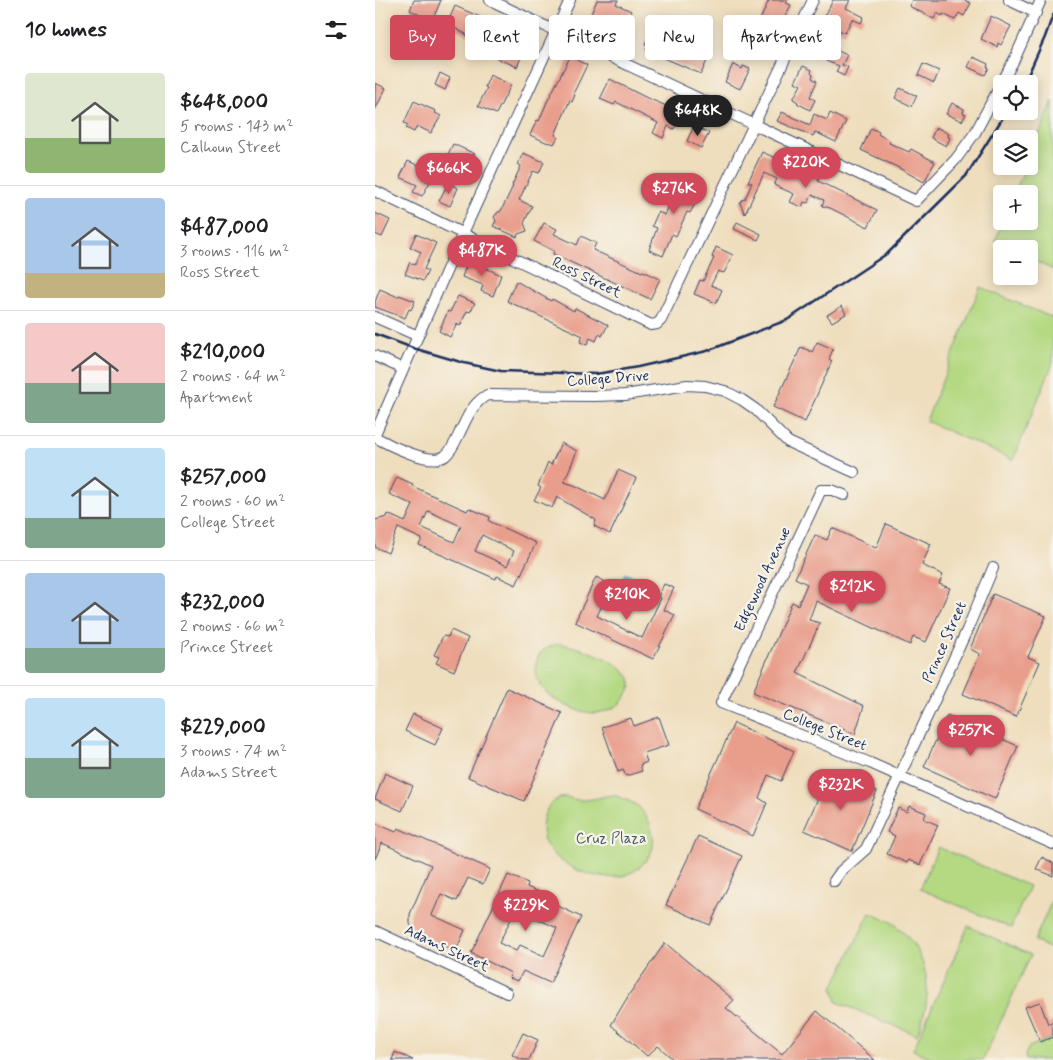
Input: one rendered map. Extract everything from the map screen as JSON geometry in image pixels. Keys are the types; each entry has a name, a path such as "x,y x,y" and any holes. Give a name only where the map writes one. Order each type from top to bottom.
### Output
{"street":[{"path":"490,0 549,29"},
{"path":"563,15 570,0"},
{"path":"753,124 813,0"},
{"path":"1009,0 1035,13"},
{"path":"616,60 916,201 956,159 975,133 1015,58 1041,0"},
{"path":"375,436 463,233 549,47"},
{"name":"Ross Street","path":"375,191 651,325 657,324 661,320 753,124"},
{"path":"375,318 418,336"},
{"path":"375,356 403,369"},
{"name":"College Drive","path":"375,436 406,452 435,459 446,455 454,445 474,406 487,395 595,396 625,394 687,384 725,391 743,400 755,409 788,442 855,472"},
{"name":"Edgewood Avenue","path":"721,703 821,490 831,490 844,495"},
{"name":"Prince Street","path":"834,881 841,871 866,849 967,630 993,568"},
{"name":"College Street","path":"721,703 822,743 1053,844"},
{"name":"Adams Street","path":"375,932 507,993"}],"green space":[{"path":"1053,101 1053,270 1038,262 1038,240 995,240 999,230 1038,230 1038,185 1018,185 1022,175 1038,175 1038,137"},
{"path":"980,287 1053,318 1053,363 1013,460 926,421"},
{"path":"560,644 601,656 621,668 628,675 631,682 629,691 624,699 614,708 594,713 567,706 547,693 540,684 536,674 536,662 545,649"},
{"name":"Cruz Plaza","path":"614,795 635,804 646,816 652,829 653,838 652,850 648,858 629,874 618,877 594,876 570,867 560,860 545,843 543,837 543,822 552,803 565,797 584,800"},
{"path":"938,847 1029,886 1011,928 920,889"},
{"path":"1053,898 1053,950 1034,941"},
{"path":"870,913 897,926 917,950 923,963 927,991 926,1006 917,1035 837,1002 833,987"},
{"path":"968,926 1031,955 983,1060 936,1060 913,1050"},
{"path":"1053,1037 1053,1060 1026,1060 1025,1055 1029,1047"}],"water":[{"path":"625,573 653,587 645,603 618,589"}],"building":[{"path":"414,0 441,0 435,15 420,15 410,10"},
{"path":"597,0 618,0 616,4 631,11 629,15 591,14"},
{"path":"769,0 788,0 786,3 791,5 786,15 762,15"},
{"path":"833,0 850,0 846,8 864,17 861,23 852,19 845,33 841,31 841,15 826,15"},
{"path":"912,0 964,0 971,3 964,16 959,13 955,20 937,13 934,19 909,6"},
{"path":"455,6 476,15 465,15 465,33 455,28 455,15 451,15"},
{"path":"991,16 1011,26 1001,45 998,43 997,47 981,39"},
{"path":"841,52 847,55 842,65 848,67 844,76 836,72 839,66 826,61 841,60"},
{"path":"973,57 988,64 987,67 989,68 985,75 968,67"},
{"path":"501,60 520,60 517,67"},
{"path":"568,60 576,60 587,65 573,94 575,95 572,102 570,100 555,135 558,137 554,144 530,135 537,120 539,121"},
{"path":"669,60 707,60 701,74"},
{"path":"733,64 742,69 743,66 750,69 740,89 725,82"},
{"path":"923,64 939,71 934,83 918,75"},
{"path":"803,66 812,70 812,78 817,81 810,97 815,100 810,110 793,99 801,85 795,82"},
{"path":"440,73 450,78 445,90 435,85"},
{"path":"490,75 511,85 496,114 478,106 487,88 485,87"},
{"path":"610,79 683,113 674,129 668,126 663,138 653,133 658,123 616,102 614,105 600,99"},
{"path":"375,83 386,88 375,110"},
{"path":"900,88 917,96 911,106 895,98"},
{"path":"414,101 436,111 435,113 441,116 431,133 417,126 414,132 406,128 408,125 404,123"},
{"path":"952,103 964,109 963,113 966,114 962,121 946,114"},
{"path":"782,112 810,125 814,114 827,120 830,113 846,121 836,142 815,132 813,136 777,121"},
{"path":"694,126 709,133 701,148 687,141"},
{"path":"936,127 949,134 948,137 950,138 946,146 931,138"},
{"path":"871,128 890,141 889,143 909,152 911,149 935,162 924,182 861,150"},
{"path":"453,144 475,154 471,163 448,154"},
{"path":"762,152 820,178 818,181 877,210 868,227 830,208 822,206 824,200 812,195 808,203 804,202 802,207 790,202 794,194 774,185 777,179 764,173 745,214 740,203 745,199 752,183 748,182"},
{"path":"523,153 544,162 539,173 533,171 519,200 532,206 524,223 527,231 518,234 517,237 493,226 496,221 494,217 501,211 513,186 521,166 518,164"},
{"path":"408,161 435,173 422,196 413,192 417,185 400,177"},
{"path":"687,175 702,182 692,203 695,204 690,213 687,212 676,236 672,234 663,256 649,250 657,228 652,226 658,212 665,215 674,194 677,196"},
{"path":"448,183 458,188 450,206 439,201"},
{"path":"375,213 390,220 382,237 375,234"},
{"path":"737,222 761,234 758,240 734,229"},
{"path":"544,223 557,229 554,234 577,245 581,236 596,243 593,250 660,279 650,299 553,254 554,251 534,241"},
{"path":"416,234 436,243 424,269 428,271 423,281 405,274 410,262 415,265 421,252 410,247"},
{"path":"716,247 733,255 724,273 718,271 711,285 722,290 716,303 694,294 700,280 703,281 714,258 712,257"},
{"path":"468,260 501,275 493,296 481,291 483,285 462,277"},
{"path":"516,281 551,301 552,299 574,311 575,308 608,325 602,336 599,334 596,341 590,338 587,345 580,342 583,336 507,301"},
{"path":"380,289 398,297 399,295 415,301 405,318 375,307"},
{"path":"458,296 475,303 470,312 467,311 460,326 457,324 450,337 439,331 448,311 450,312"},
{"path":"842,306 846,314 832,322 827,315"},
{"path":"817,342 833,349 829,359 832,361 805,422 773,407 801,347 812,352"},
{"path":"561,443 577,451 564,482 605,500 618,470 636,478 610,534 594,526 596,520 557,497 552,508 534,500 541,488 538,486 548,462 551,465"},
{"path":"397,477 413,484 412,486 467,511 469,508 490,517 489,521 536,543 516,585 497,576 496,579 419,545 422,539 398,528 388,553 375,547 375,520 387,517 388,514 405,522 413,505 389,494","holes":["428,511 461,526 454,542 421,527","482,535 514,551 507,566 475,551"]},
{"path":"886,524 931,544 922,565 943,575 939,584 950,588 926,642 913,637 910,645 816,601 809,620 820,623 797,673 864,706 855,734 753,692 792,602 798,605 807,584 795,578 815,535 827,540 832,528 876,548"},
{"path":"596,577 612,585 597,616 642,638 661,598 658,597 664,584 674,588 664,610 675,615 653,659 575,622"},
{"path":"993,594 1046,616 1028,657 1040,662 1016,717 963,694 980,654 970,649"},
{"path":"451,630 468,638 454,671 436,663 439,657 434,655 443,636 448,637"},
{"path":"507,688 562,713 524,801 468,777"},
{"path":"413,714 443,728 435,745 405,731"},
{"path":"947,715 1018,746 995,799 924,767"},
{"path":"659,717 669,745 644,753 647,762 640,765 642,771 626,776 623,770 618,772 602,727 631,718 634,726"},
{"path":"734,723 794,751 781,781 768,775 759,798 767,803 753,836 695,809"},
{"path":"830,771 877,791 852,851 804,830"},
{"path":"385,773 413,786 402,811 375,799"},
{"path":"909,806 926,813 924,819 938,825 920,865 908,860 907,863 887,854 895,836 887,832 898,808 907,812"},
{"path":"375,823 396,832 398,828 490,869 483,884 468,878 457,901 441,894 432,915 465,930 456,951 417,933 410,924 410,914 431,865 382,843 375,859"},
{"path":"698,836 742,856 710,925 666,905"},
{"path":"1042,857 1053,863 1053,876 1036,869"},
{"path":"508,875 528,883 527,887 556,899 554,904 581,917 550,983 523,971 518,981 509,978 511,973 471,953","holes":["516,909 557,928 544,956 520,945 516,951 499,943"]},
{"path":"665,943 734,1000 726,1008 782,1054 817,1011 875,1060 674,1060 658,1046 647,1056 611,1025 630,993"},
{"path":"1040,1002 1048,1024 1053,1021 1053,1037 1040,1042 1025,1007"},
{"path":"523,1033 538,1040 529,1060 523,1060 512,1055"},
{"path":"395,1052 413,1060 392,1060"}],"railway":[{"path":"1028,75 1053,15"},
{"path":"375,334 413,348 464,363 501,371 596,374 638,367 707,351 787,320 888,253 966,176 1001,120"}]}
